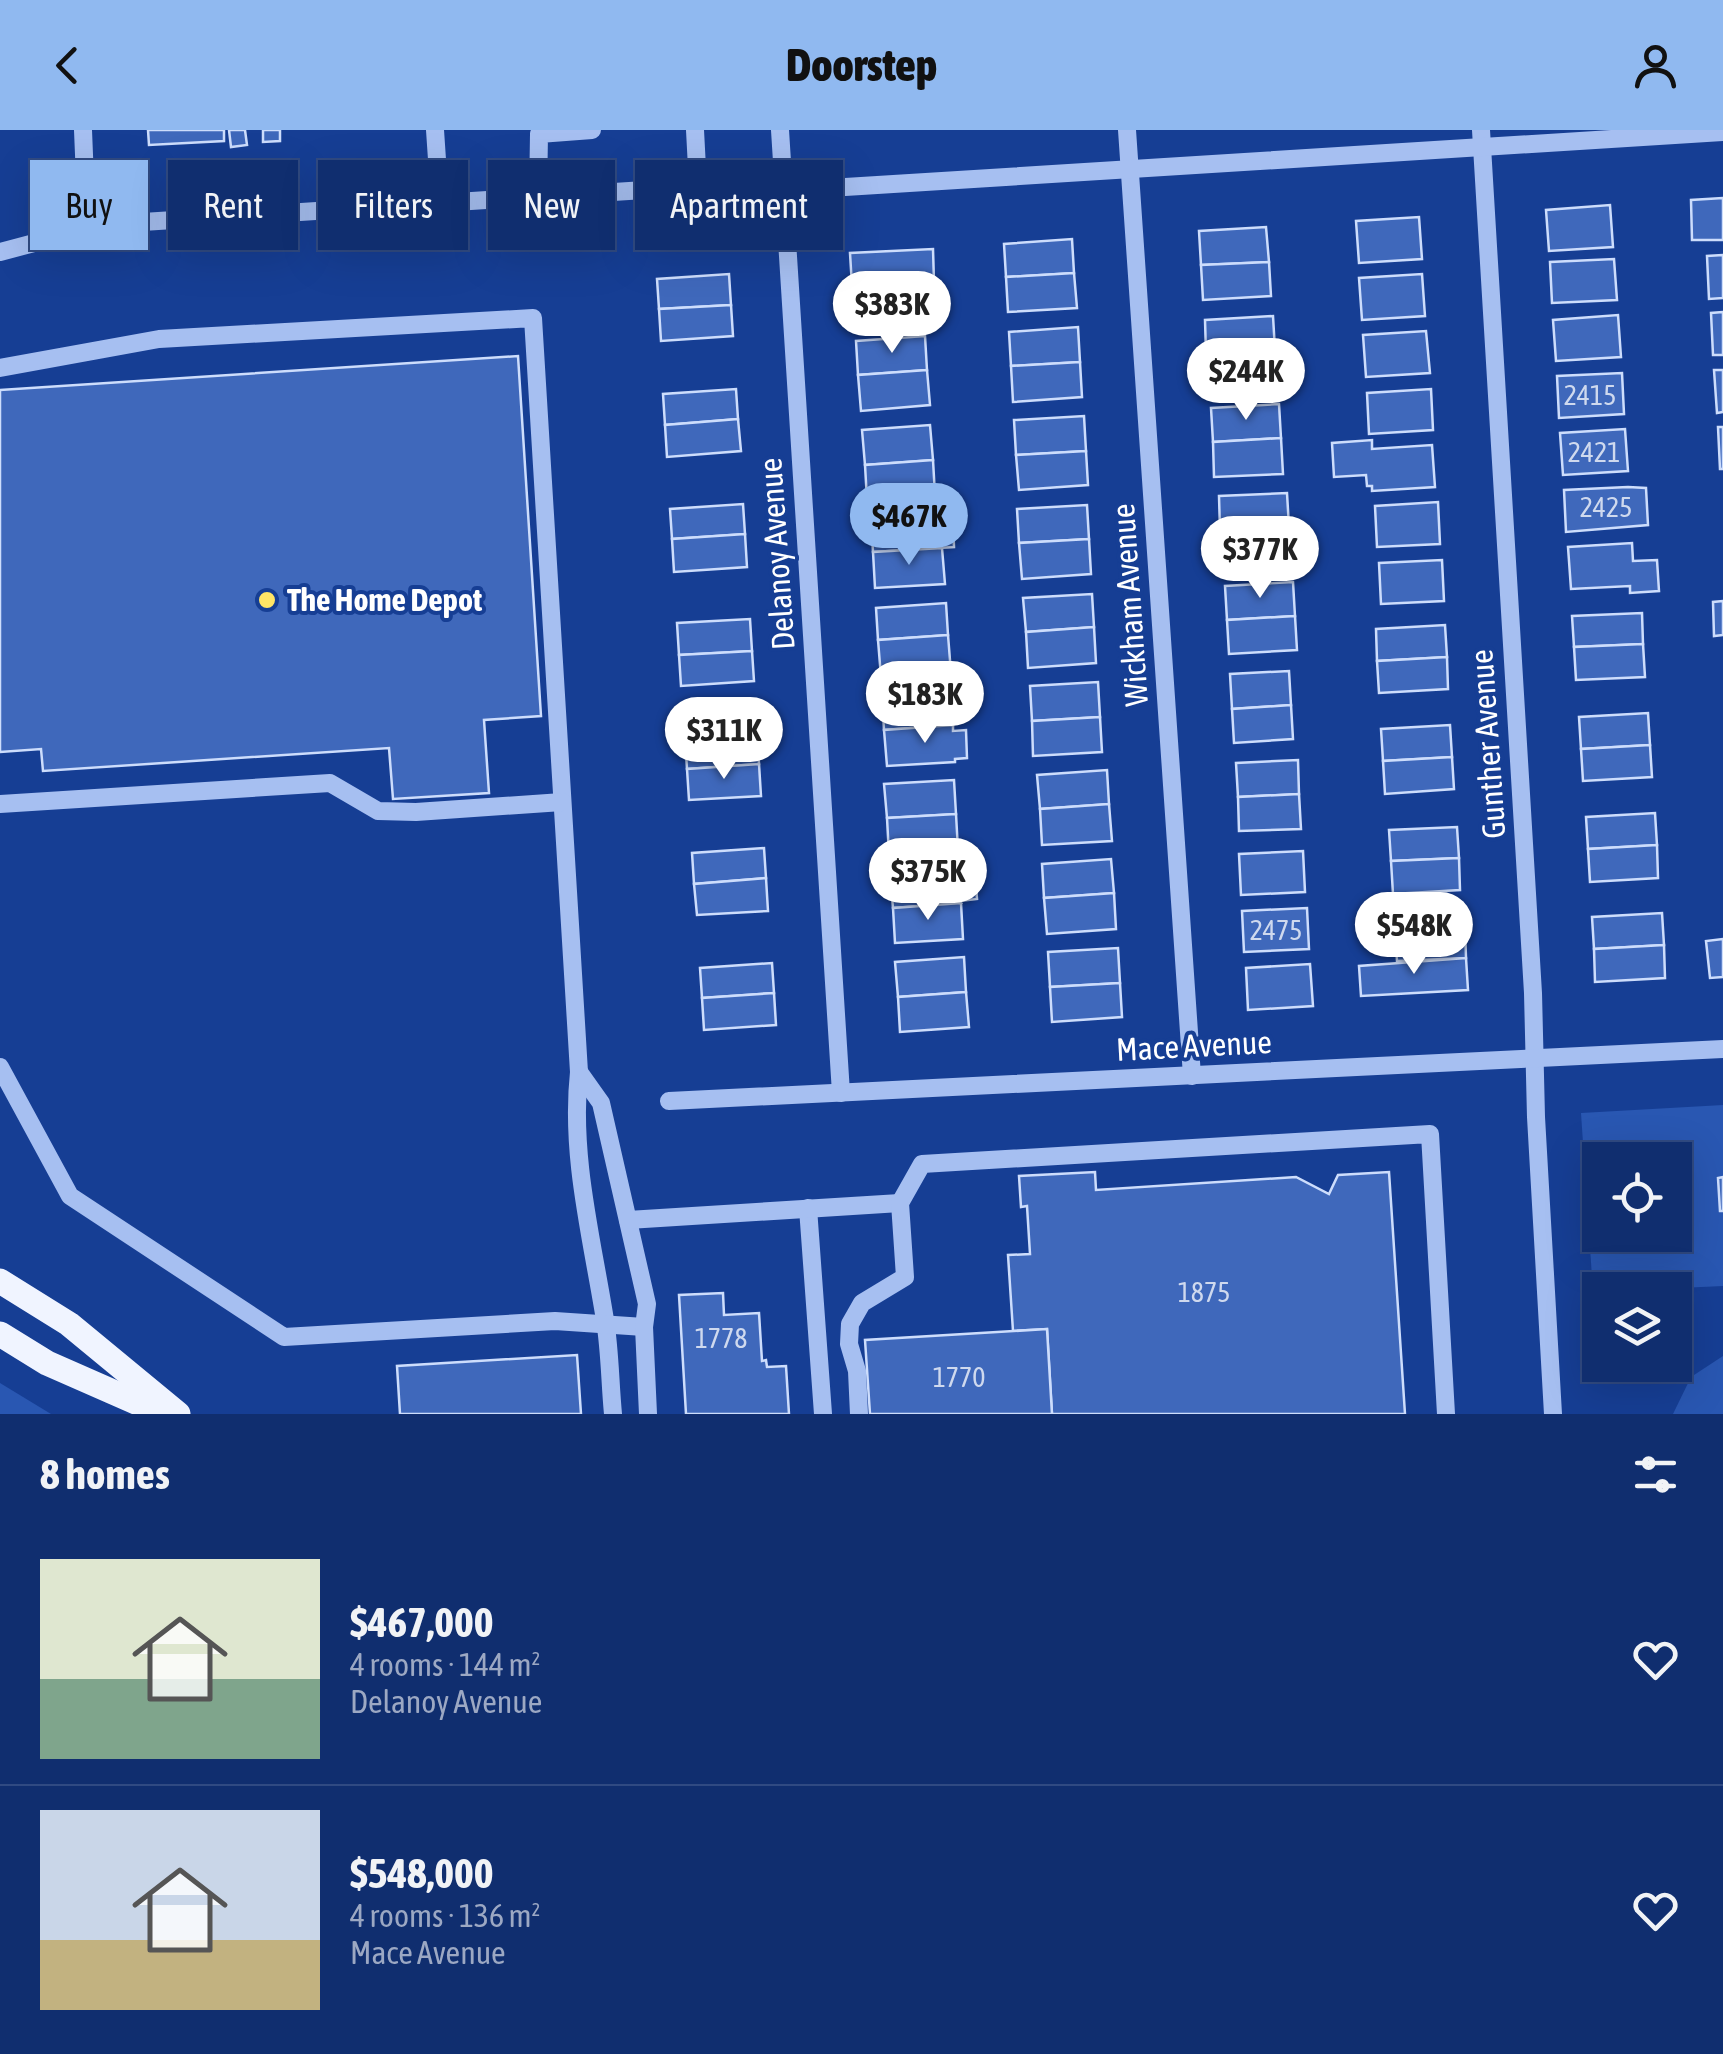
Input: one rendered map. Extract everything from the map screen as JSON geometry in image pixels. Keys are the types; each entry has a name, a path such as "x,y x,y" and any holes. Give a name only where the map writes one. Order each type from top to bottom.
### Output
{"main road":[{"path":"0,1281 69,1324 178,1414"},
{"path":"0,1334 47,1363 163,1414"}],"street":[{"path":"84,130 85,160"},
{"path":"435,130 437,160"},
{"path":"539,160 539,134 592,130"},
{"path":"695,130 697,160"},
{"name":"Delanoy Avenue","path":"780,130 783,160"},
{"name":"Wickham Avenue","path":"1127,130 1192,1076"},
{"path":"843,187 1130,169 1482,139 1723,132"},
{"name":"Gunther Avenue","path":"1482,139 1553,1414"},
{"path":"148,222 318,211"},
{"path":"0,252 30,244"},
{"name":"Delanoy Avenue","path":"789,250 841,1094"},
{"path":"0,368 159,340 533,318 579,1072 574,1112 582,1187 606,1326 613,1414"},
{"path":"0,804 330,783 378,811 562,802"},
{"name":"Mace Avenue","path":"668,1101 1723,1049"},
{"path":"0,1066 70,1196 284,1337 555,1320 644,1327"},
{"path":"579,1072 601,1103 647,1304 644,1327 648,1414"},
{"path":"860,1414 857,1371 849,1344 850,1324 862,1302 905,1277 900,1202 922,1164 1430,1134 1446,1414"},
{"path":"628,1220 900,1202"},
{"path":"808,1208 823,1414"}],"shaded area":[{"path":"1723,1105 1723,1286 1692,1287 1692,1272 1592,1272 1590,1252 1692,1252 1692,1142 1583,1142 1581,1113"},
{"path":"1723,1356 1723,1414 1673,1414 1692,1376"},
{"path":"0,1383 51,1414 0,1414"}],"building":[{"path":"148,130 224,130 224,141 149,145"},
{"path":"229,130 245,130 247,145 231,147"},
{"path":"263,130 280,130 280,141 263,142"},
{"path":"1723,198 1723,240 1692,240 1691,200"},
{"path":"1610,205 1613,247 1549,251 1546,210"},
{"path":"1419,217 1422,259 1359,263 1356,221"},
{"path":"1266,227 1269,262 1201,265 1199,231"},
{"path":"1072,239 1074,273 1006,277 1004,244"},
{"path":"933,249 934,282 852,286 850,253"},
{"path":"1723,255 1723,298 1709,299 1707,256"},
{"path":"1614,259 1617,300 1552,303 1550,262"},
{"path":"1269,262 1271,296 1203,300 1201,265"},
{"path":"1074,273 1077,308 1008,312 1006,277"},
{"path":"729,274 731,305 659,309 657,279"},
{"path":"1422,274 1425,316 1362,320 1359,278"},
{"path":"921,283 922,319 853,321 852,286"},
{"path":"731,305 733,336 661,341 659,309"},
{"path":"1723,312 1723,355 1713,355 1711,313"},
{"path":"1618,315 1621,357 1556,361 1553,320"},
{"path":"1273,316 1275,350 1206,353 1205,320"},
{"path":"1078,327 1080,362 1011,366 1009,332"},
{"path":"1426,331 1430,373 1366,377 1363,335"},
{"path":"925,336 927,370 858,375 856,341"},
{"path":"1275,350 1276,384 1208,388 1206,353"},
{"name":"The Home Depot","path":"518,356 541,716 484,720 489,793 393,799 389,748 43,771 41,749 0,752 0,390"},
{"path":"1080,362 1082,397 1013,402 1011,366"},
{"path":"927,370 930,405 861,411 858,375"},
{"path":"1714,370 1723,370 1723,412 1717,413"},
{"path":"1622,373 1624,414 1559,418 1557,376"},
{"path":"736,389 738,419 665,425 663,394"},
{"path":"1431,389 1433,430 1369,434 1367,393"},
{"path":"1279,404 1281,438 1213,442 1211,408"},
{"path":"1084,416 1086,451 1016,455 1014,420"},
{"path":"738,419 741,451 667,457 665,425"},
{"path":"930,425 933,460 865,465 862,430"},
{"path":"1718,427 1723,427 1723,469 1720,469"},
{"path":"1625,429 1628,471 1563,475 1560,433"},
{"path":"1281,438 1283,474 1214,477 1213,442"},
{"path":"1372,440 1372,449 1432,445 1435,487 1372,491 1366,475 1334,477 1332,443"},
{"path":"1086,451 1088,485 1019,490 1016,455"},
{"path":"933,460 935,495 867,500 865,465"},
{"path":"1646,488 1648,525 1566,532 1564,490"},
{"path":"1287,493 1289,527 1220,530 1219,496"},
{"path":"1438,502 1440,544 1377,547 1375,506"},
{"path":"743,504 745,534 672,539 670,509"},
{"path":"1087,505 1089,539 1019,543 1017,509"},
{"path":"939,515 953,518 954,547 873,552 871,519"},
{"path":"1289,527 1290,562 1222,565 1220,530"},
{"path":"745,534 747,567 674,572 672,539"},
{"path":"1089,539 1091,574 1022,579 1019,543"},
{"path":"1632,543 1633,561 1657,560 1659,591 1630,593 1630,586 1571,589 1568,547"},
{"path":"942,548 945,584 875,588 873,552"},
{"path":"1442,560 1444,601 1381,604 1379,563"},
{"path":"1293,582 1295,616 1227,620 1225,586"},
{"path":"1092,594 1094,627 1026,632 1023,598"},
{"path":"1723,601 1723,635 1714,636 1713,602"},
{"path":"946,603 948,635 878,640 876,608"},
{"path":"1642,613 1643,644 1574,647 1572,616"},
{"path":"1295,616 1297,650 1229,654 1227,620"},
{"path":"750,619 752,651 679,655 677,623"},
{"path":"1445,625 1447,657 1377,661 1376,629"},
{"path":"1094,627 1096,663 1028,668 1026,632"},
{"path":"948,635 951,673 881,677 878,640"},
{"path":"1643,644 1645,677 1576,680 1574,647"},
{"path":"752,651 754,681 681,686 679,655"},
{"path":"1447,657 1448,689 1379,693 1377,661"},
{"path":"1289,671 1291,705 1232,709 1230,674"},
{"path":"1098,682 1100,717 1032,721 1030,686"},
{"path":"951,692 953,725 884,730 882,696"},
{"path":"1291,705 1293,739 1234,743 1232,709"},
{"path":"1648,713 1650,745 1581,749 1579,717"},
{"path":"1100,717 1102,752 1033,756 1032,721"},
{"path":"953,725 953,731 966,730 967,758 887,766 884,730"},
{"path":"1450,725 1452,757 1383,761 1381,729"},
{"path":"757,733 759,764 687,769 685,737"},
{"path":"1650,745 1652,777 1583,781 1581,749"},
{"path":"1452,757 1454,789 1385,794 1383,761"},
{"path":"1298,760 1299,794 1238,797 1236,763"},
{"path":"759,764 761,796 689,800 687,769"},
{"path":"1107,770 1109,804 1040,809 1037,775"},
{"path":"954,780 956,814 887,818 884,784"},
{"path":"1299,794 1301,829 1239,831 1238,797"},
{"path":"1109,804 1112,841 1042,845 1040,809"},
{"path":"1655,813 1657,845 1588,849 1586,817"},
{"path":"956,814 958,850 889,855 887,818"},
{"path":"1457,827 1459,858 1391,861 1389,830"},
{"path":"1657,845 1658,878 1590,882 1588,849"},
{"path":"764,848 766,878 694,884 692,853"},
{"path":"1303,851 1305,892 1241,895 1239,854"},
{"path":"1459,858 1460,890 1393,894 1391,861"},
{"path":"1111,859 1114,893 1044,898 1042,864"},
{"path":"958,869 959,874 975,873 977,899 893,908 890,873"},
{"path":"766,878 768,911 697,915 694,884"},
{"path":"1114,893 1116,929 1047,934 1044,898"},
{"path":"961,903 963,939 895,943 893,908"},
{"path":"1307,908 1309,949 1244,952 1242,911"},
{"path":"1662,913 1664,945 1594,949 1592,917"},
{"path":"1465,927 1466,958 1397,961 1395,930"},
{"path":"1723,939 1723,977 1710,978 1706,941"},
{"path":"1664,945 1665,978 1595,982 1594,949"},
{"path":"1118,948 1120,983 1050,987 1048,952"},
{"path":"964,957 966,992 898,997 895,962"},
{"path":"1466,958 1468,990 1361,996 1359,966"},
{"path":"772,963 774,993 702,998 700,968"},
{"path":"1310,964 1313,1006 1248,1010 1246,968"},
{"path":"1120,983 1122,1017 1052,1022 1050,987"},
{"path":"966,992 969,1027 900,1032 898,997"},
{"path":"774,993 776,1025 704,1030 702,998"},
{"path":"1095,1172 1096,1190 1296,1177 1329,1194 1338,1175 1389,1172 1405,1414 1052,1414 1047,1329 1013,1331 1008,1255 1030,1254 1027,1206 1021,1207 1019,1176"},
{"path":"1723,1177 1723,1211 1720,1211 1718,1178"},
{"path":"723,1293 724,1315 759,1313 762,1361 766,1360 767,1367 786,1366 789,1414 686,1414 679,1295"},
{"path":"1047,1329 1052,1414 870,1414 865,1340"},
{"path":"577,1355 581,1414 400,1414 397,1366"}],"place":[{"name":"The Home Depot","path":"267,600"}]}
